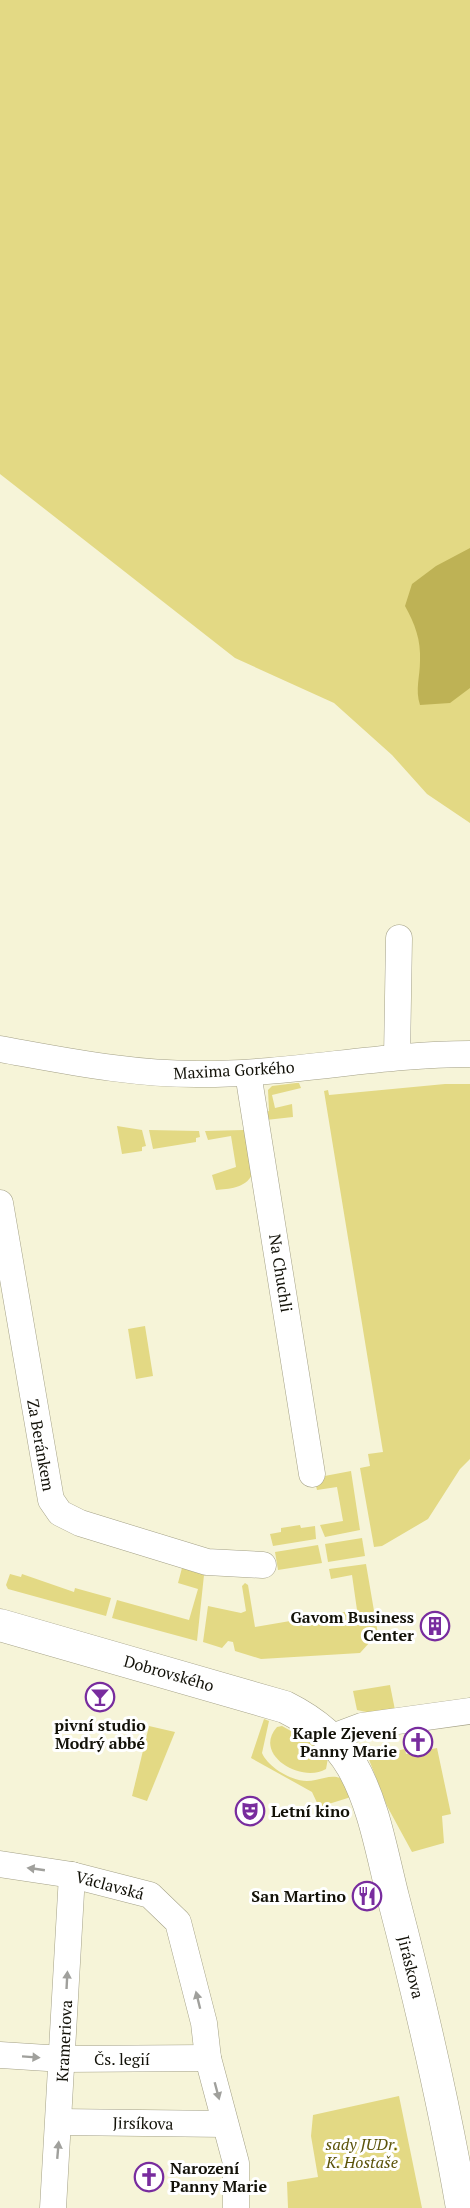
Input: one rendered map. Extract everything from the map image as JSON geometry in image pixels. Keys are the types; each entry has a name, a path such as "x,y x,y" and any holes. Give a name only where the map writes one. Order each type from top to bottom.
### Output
{"main road":[{"name":"Dobrovského","path":"0,1625 285,1707 312,1723 330,1738"},
{"name":"Jiráskova","path":"330,1738 348,1760 361,1784 386,1871 421,2005 462,2208"}],"street":[{"path":"397,1057 399,938"},
{"name":"Maxima Gorkého","path":"0,1049 142,1072 248,1073 397,1057 470,1054"},
{"name":"Na Chuchli","path":"248,1073 312,1474"},
{"name":"Za Beránkem","path":"0,1203 51,1500 60,1513 112,1533 207,1562 262,1565"},
{"path":"330,1738 362,1726 470,1711"},
{"name":"Václavská","path":"0,1864 72,1875 150,1895 178,1922 204,2023 208,2058 236,2163 236,2208"},
{"name":"Krameriova","path":"53,2208 60,2122 72,1875"},
{"name":"Čs. legií","path":"0,2055 63,2059 208,2058"},
{"name":"Jirsíkova","path":"60,2122 225,2124"}],"green space":[{"path":"0,0 470,0 470,823 427,794 392,755 334,703 235,658 0,474"},
{"path":"299,1083 301,1088 272,1095 275,1108 292,1104 293,1117 266,1120 263,1113 269,1111 268,1090 272,1086"},
{"path":"445,1084 470,1084 470,1459 460,1469 428,1519 382,1546 374,1547 360,1468 370,1466 368,1454 383,1452 324,1091 328,1090 329,1095"},
{"path":"117,1126 142,1130 146,1146 142,1147 142,1151 122,1154"},
{"path":"149,1130 199,1131 200,1137 196,1138 196,1142 153,1149"},
{"path":"244,1130 252,1175 241,1185 216,1190 212,1175 236,1167 231,1136 208,1140 205,1131"},
{"path":"145,1326 153,1376 136,1379 128,1329"},
{"path":"351,1471 360,1530 325,1537 320,1525 343,1521 337,1487 317,1490 314,1478"},
{"path":"300,1525 301,1528 315,1526 316,1539 273,1546 270,1534 281,1532 281,1528"},
{"path":"362,1538 365,1556 328,1562 325,1544"},
{"path":"318,1545 322,1563 278,1570 275,1552"},
{"path":"366,1564 379,1640 370,1642 360,1653 261,1659 235,1651 233,1642 228,1641 222,1648 203,1642 208,1606 241,1613 246,1611 242,1586 245,1583 248,1585 255,1627 296,1620 296,1617 315,1614 316,1617 357,1610 352,1575 331,1579 329,1569"},
{"path":"182,1568 204,1575 197,1641 112,1618 117,1600 189,1620 198,1589 178,1583"},
{"path":"10,1574 21,1577 22,1574 74,1592 75,1588 111,1598 106,1616 8,1589 6,1585"},
{"path":"390,1685 395,1710 371,1713 357,1710 353,1691"},
{"path":"264,1719 269,1721 262,1753 269,1763 294,1779 311,1781 332,1777 340,1778 351,1797 319,1807 312,1792 251,1758"},
{"path":"149,1726 175,1732 147,1801 132,1796"},
{"path":"282,1726 307,1740 328,1758 326,1769 316,1773 305,1773 293,1770 275,1757 271,1747 271,1737 277,1727"},
{"path":"437,1748 451,1814 442,1816 444,1843 412,1852 387,1806 368,1757 405,1749 406,1754"},
{"name":"sady JUDr. K. Hostaše","path":"399,2096 422,2208 288,2208 287,2182 318,2177 311,2136 313,2115"}],"shaded area":[{"path":"470,548 470,688 450,703 420,705 418,639 405,606 412,584 436,566"}],"place":[{"name":"Gavom Business Center","path":"435,1626"},
{"name":"pivní studio Modrý abbé","path":"100,1697"},
{"name":"Kaple Zjevení Panny Marie","path":"418,1742"},
{"name":"Letní kino","path":"250,1811"},
{"name":"San Martino","path":"367,1896"},
{"name":"Narození Panny Marie","path":"149,2177"}]}
